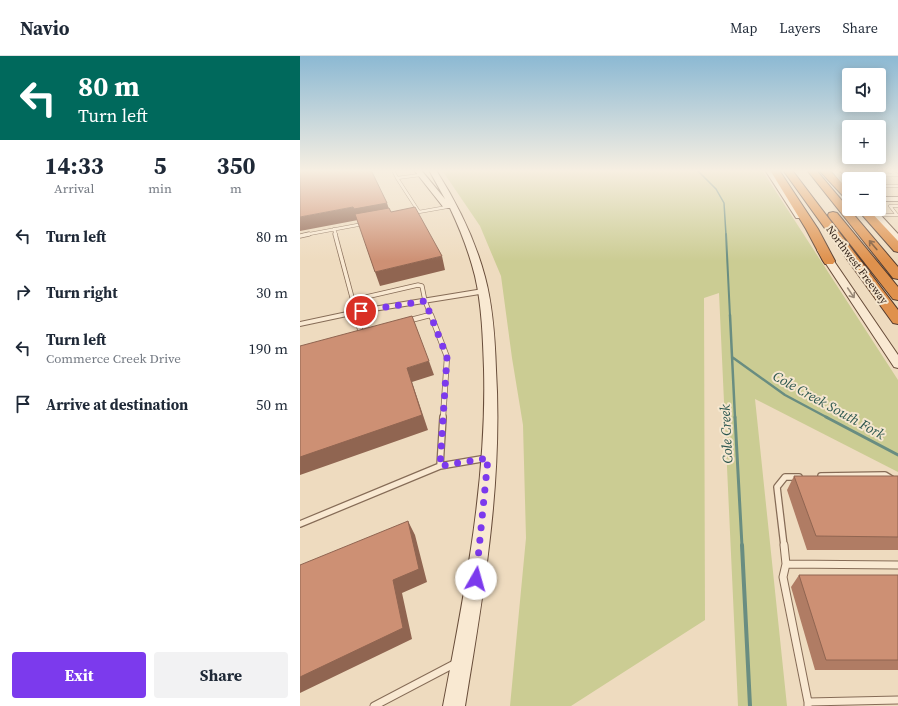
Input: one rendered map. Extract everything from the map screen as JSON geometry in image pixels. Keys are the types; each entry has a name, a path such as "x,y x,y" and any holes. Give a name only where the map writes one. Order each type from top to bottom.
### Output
{"highway":[{"path":"794,200 812,229 829,261"},
{"name":"Northwest Freeway","path":"809,200 898,320"},
{"path":"823,200 898,296"},
{"name":"Northwest Freeway","path":"836,200 898,275"},
{"path":"868,216 898,248"}],"main road":[{"path":"442,200 451,210 467,237 483,291 490,355 491,421 476,579 454,706"},
{"path":"450,200 451,210"},
{"path":"788,200 898,364"},
{"path":"877,216 898,239"}],"street":[{"path":"300,324 357,312 483,291"}],"lane":[{"path":"411,200 419,212"},
{"path":"897,214 890,206 898,206"},
{"path":"412,214 419,212 451,210"},
{"path":"886,213 897,214"},
{"path":"300,236 365,223"},
{"path":"334,229 357,312 361,333"},
{"path":"353,300 422,285 425,301 447,357 440,466"},
{"path":"400,323 431,315"},
{"path":"354,335 369,331"},
{"path":"300,524 440,466 488,458"},
{"path":"817,476 886,475 898,483"},
{"path":"809,477 785,477 777,487 786,564 783,577 808,704 898,700"},
{"path":"786,564 898,565"},
{"path":"374,706 462,660"}],"green space":[{"path":"463,200 782,200 898,380 898,472 755,399 787,706 738,706 719,293 704,298 705,620 571,706 510,706 526,538 523,425 501,276 480,226"}],"building":[{"path":"300,200 386,200 387,203 354,209 353,207 300,217"},
{"path":"415,207 442,256 375,272 355,214 389,208 391,212"},
{"path":"412,316 429,361 407,368 422,415 300,457 300,346"},
{"path":"794,476 898,476 898,537 816,536"},
{"path":"408,521 419,569 393,580 403,628 300,677 300,565"},
{"path":"799,575 898,575 898,660 826,660"}],"waterway":[{"name":"Cole Creek","path":"722,200 724,203 726,235"},
{"name":"Cole Creek","path":"726,234 730,316"},
{"name":"Cole Creek","path":"730,315 732,357"},
{"name":"Cole Creek South Fork","path":"732,357 785,395 828,418"},
{"name":"Cole Creek","path":"732,357 735,418"},
{"name":"Cole Creek","path":"735,417 742,546"},
{"name":"Cole Creek South Fork","path":"826,417 898,455"},
{"name":"Cole Creek","path":"742,545 750,706"}],"route":[{"path":"361,311 425,301 447,357 445,407 440,466 488,458 483,521 476,579"}]}
